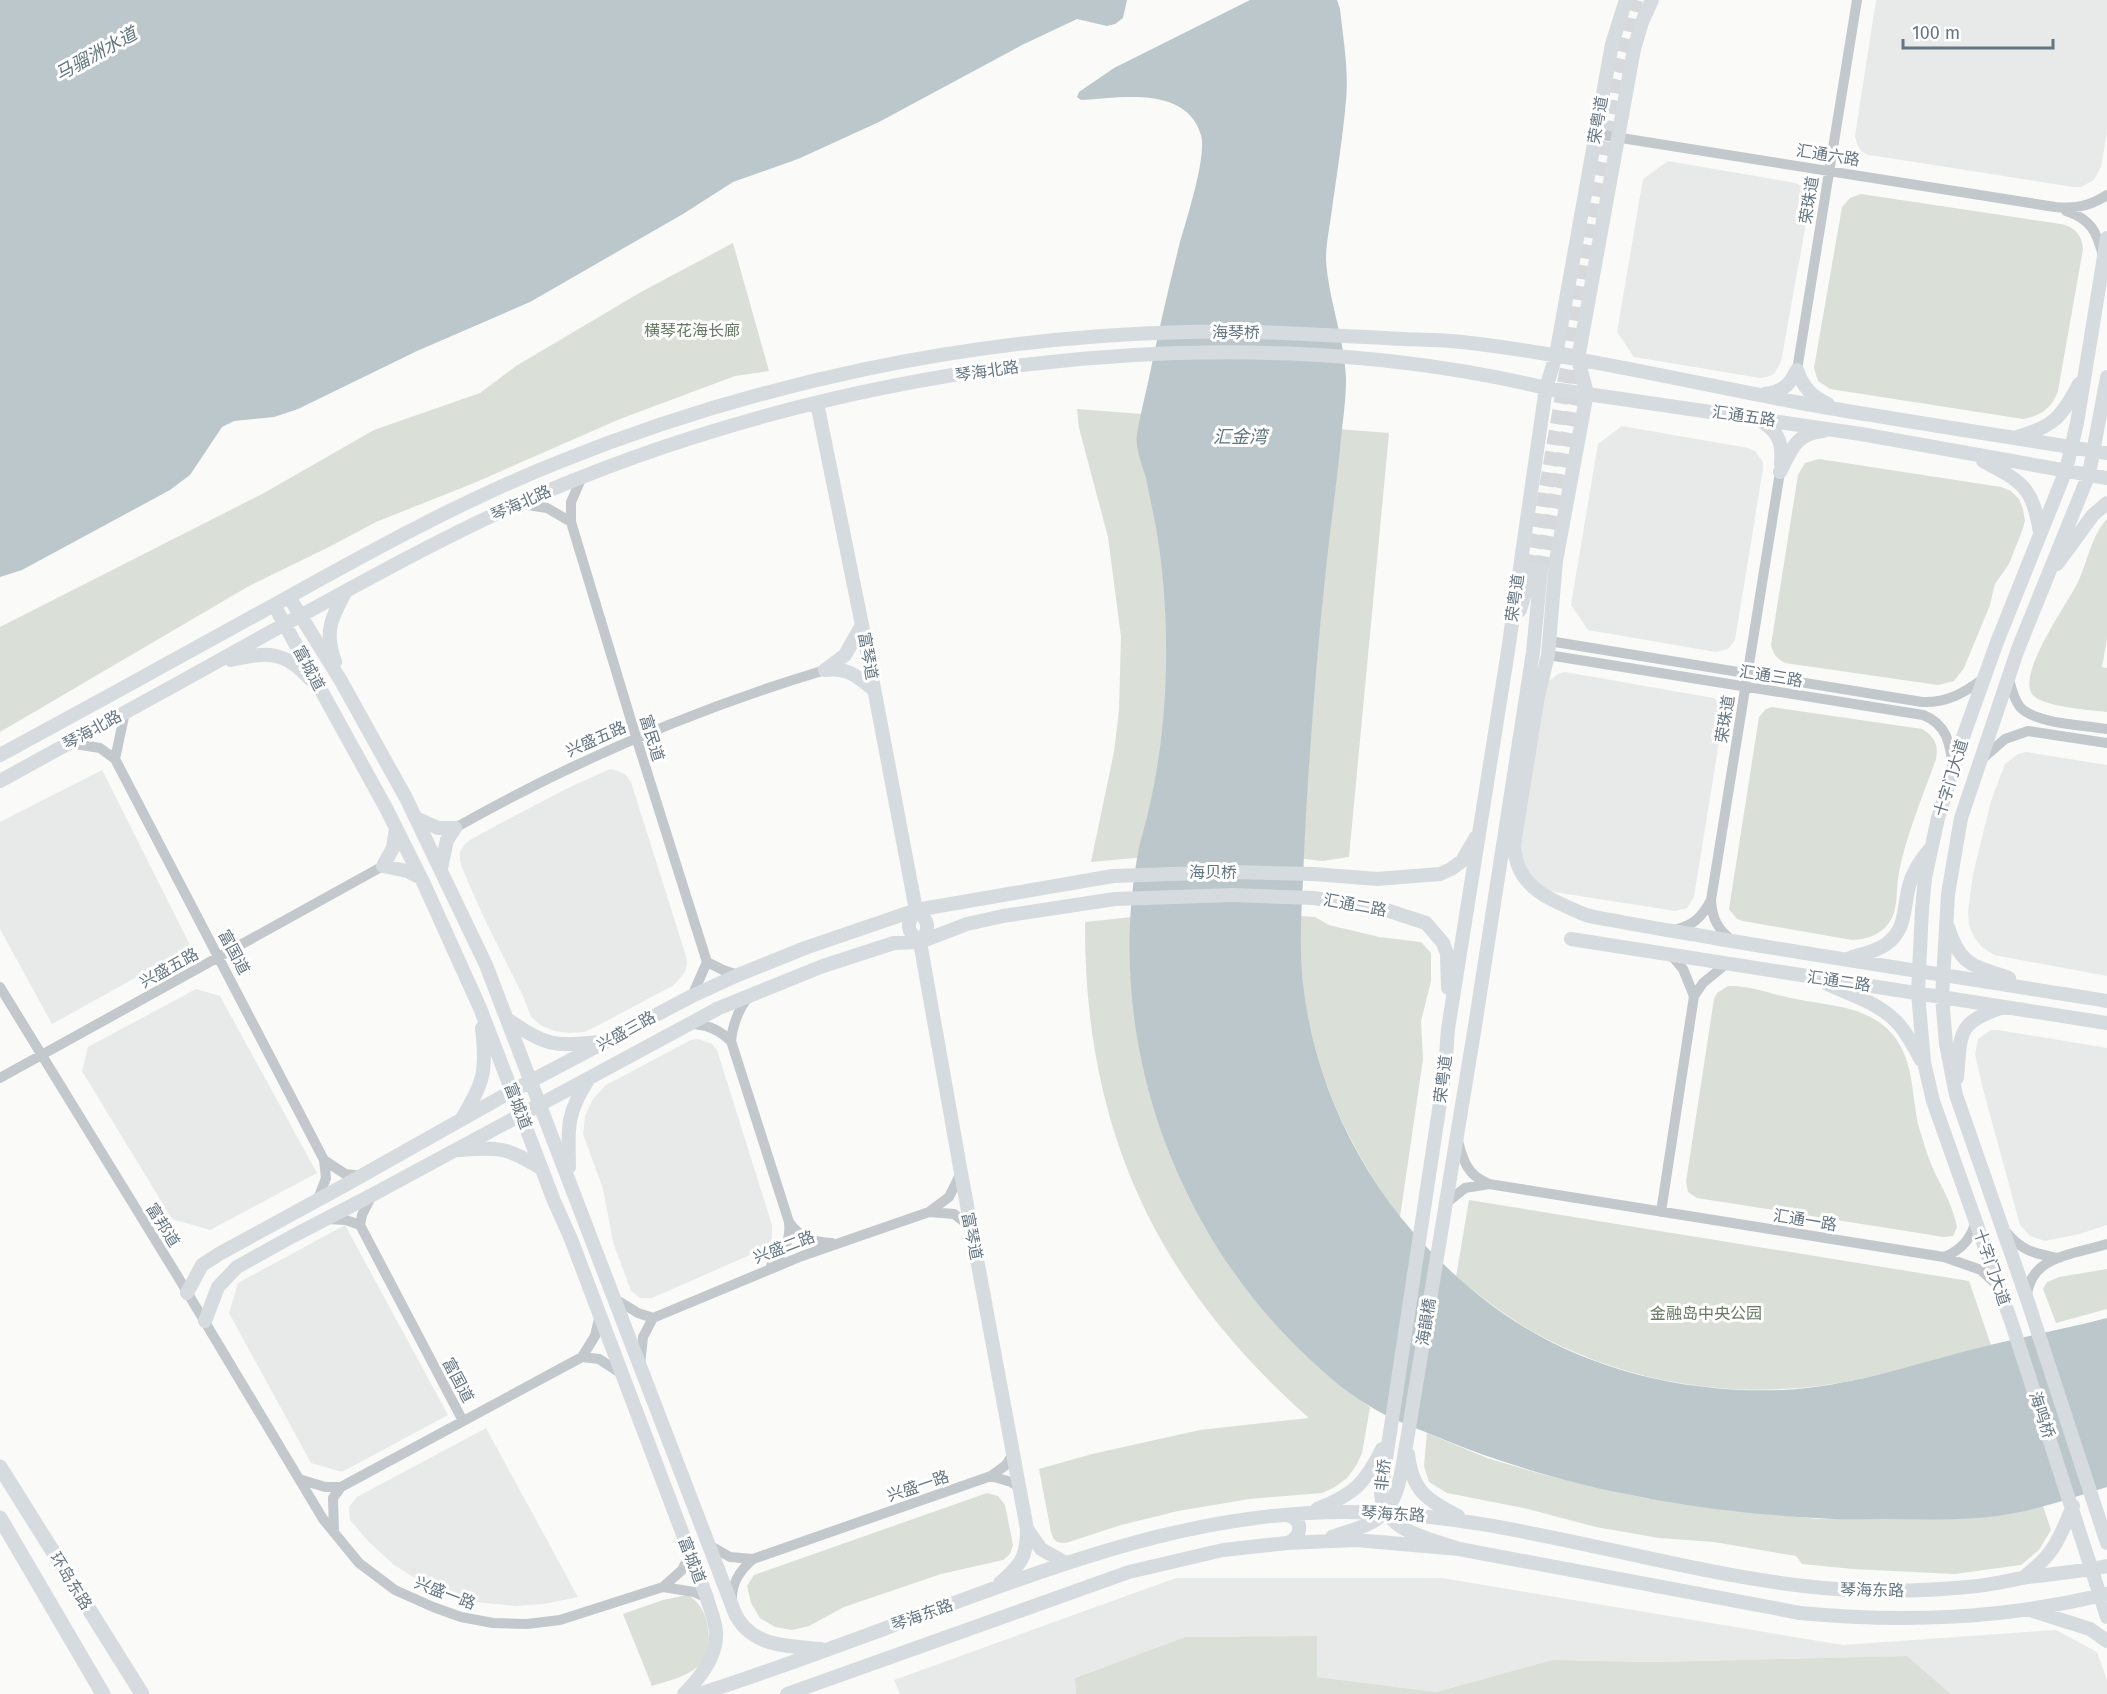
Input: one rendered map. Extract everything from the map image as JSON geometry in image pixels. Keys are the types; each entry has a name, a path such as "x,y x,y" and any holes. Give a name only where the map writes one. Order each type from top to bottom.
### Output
{"main road":[{"name":"环岛东路","path":"0,1467 142,1694"},
{"name":"环岛东路","path":"0,1518 103,1694"}],"street":[{"name":"荣粤道","path":"1426,1201 1445,1070 1448,1029 1508,651 1546,388 1556,355 1615,29 1626,0"},
{"name":"荣粤道","path":"1584,915 1539,892 1528,883 1519,872 1514,858 1514,844 1538,696 1549,648 1556,561 1587,393 1578,359 1637,35 1652,0"},
{"name":"荣珠道","path":"1797,370 1857,0"},
{"name":"汇通六路","path":"1596,134 2055,207 2074,208 2095,203 2107,195"},
{"name":"汇通六路","path":"2055,207 2079,215 2088,223 2098,234 2104,259"},
{"name":"十字门大道","path":"2012,1324 1939,1120 1925,1066 1918,993 1922,909 1930,848 1953,769 1983,679 2066,470 2072,447 2107,238"},
{"name":"海琴桥","path":"1089,337 1236,331 1383,338"},
{"name":"琴海北路","path":"0,755 394,539 474,499 556,463 682,417 779,389 891,364 970,351 1089,337"},
{"name":"汇通五路","path":"1383,338 1456,341 1556,355 1838,409 2101,452"},
{"name":"海琴桥","path":"1091,359 1236,353 1381,360"},
{"name":"琴海北路","path":"0,781 444,539 582,477 689,438 817,403 934,379 1012,367 1091,359"},
{"name":"汇通五路","path":"1381,360 1453,369 1546,388 1757,418 2107,478"},
{"path":"1760,394 1781,389 1790,384 1797,370"},
{"path":"1797,370 1808,392 1838,409"},
{"path":"2013,438 2038,431 2054,422 2067,408 2085,372"},
{"name":"十字门大道","path":"2033,1318 1956,1095 1945,1036 1942,997 1946,919 1955,843 1979,762 2043,583 2089,474 2101,452 2107,377"},
{"name":"富琴道","path":"817,403 916,910 927,920 927,934 920,942 1027,1529"},
{"path":"1757,418 1768,425 1783,446 1780,472"},
{"path":"1780,472 1799,439 1807,434 1829,430"},
{"path":"1971,455 2008,474 2023,486 2033,501 2040,532"},
{"name":"荣珠道","path":"1711,900 1780,472"},
{"path":"518,504 547,508 572,522 572,502 582,477"},
{"path":"2043,583 2093,515 2107,503"},
{"name":"富民道","path":"572,522 636,737 707,962"},
{"name":"荣粤道","path":"1445,1204 1533,652 1537,569 1508,651"},
{"path":"341,681 330,650 329,635 334,613 346,591"},
{"name":"富城道","path":"289,597 341,681 416,818 486,965 734,1610"},
{"name":"富城道","path":"274,605 396,828 480,1008 571,1239 707,1598 716,1628 716,1638 709,1661 694,1684 684,1694"},
{"path":"825,670 844,655 862,625"},
{"name":"汇通三路","path":"1549,648 1748,674 1930,702 1947,700 1959,695 1983,679"},
{"name":"汇通三路","path":"1549,648 1746,687 1929,718 1940,725 1948,737 1953,769"},
{"path":"213,664 256,654 276,655 294,663 322,692"},
{"path":"825,670 838,669 851,672 874,690"},
{"name":"兴盛五路","path":"455,828 553,775 636,737 729,701 825,670"},
{"path":"2008,676 2017,702 2030,714 2041,718 2107,729"},
{"path":"69,743 100,748 115,759 125,712"},
{"path":"1979,762 2005,739 2028,731 2107,743"},
{"name":"富国道","path":"115,759 324,1160"},
{"path":"416,818 430,826 455,828 445,848 441,868"},
{"name":"汇通二路","path":"1314,874 1377,879 1440,873 1462,861 1480,825"},
{"path":"396,828 393,848 383,866 399,869 421,878"},
{"path":"1845,960 1876,950 1894,936 1903,923 1912,876 1930,848"},
{"name":"兴盛五路","path":"0,1078 383,866"},
{"name":"海贝桥","path":"1113,876 1233,872 1314,874"},
{"name":"兴盛三路","path":"188,1293 202,1265 219,1254 512,1091 692,996 738,975 805,948 916,910 1113,876"},
{"name":"海贝桥","path":"1115,899 1233,895 1313,898"},
{"name":"汇通二路","path":"1313,898 1377,907 1426,923 1437,933 1447,954 1448,1029"},
{"name":"兴盛三路","path":"205,1321 218,1287 237,1268 589,1079 686,1024 753,993 894,943 920,942 967,924 985,920 1115,899"},
{"path":"1659,929 1675,930 1691,925 1703,914 1711,900"},
{"path":"1711,900 1716,924 1723,934 1734,941"},
{"name":"汇通二路","path":"1584,915 1845,960 2107,1001"},
{"path":"1946,919 1955,948 1968,962 1978,968 2055,993"},
{"name":"汇通二路","path":"1571,939 2107,1023"},
{"path":"1672,956 1683,969 1694,996"},
{"path":"692,996 707,962 738,975"},
{"path":"1661,1212 1694,996 1703,983 1726,964"},
{"path":"1812,977 1872,1004 1888,1014 1907,1035 1925,1066"},
{"name":"富邦道","path":"0,987 299,1479"},
{"path":"753,993 743,1003 737,1014 732,1041 789,1222 794,1229 809,1239 835,1243"},
{"path":"1956,1095 1960,1042 1965,1029 1975,1018 2005,1007"},
{"path":"461,1120 477,1094 483,1076 485,1058 480,1008"},
{"path":"507,1019 534,1037 548,1043 564,1045 606,1042"},
{"path":"686,1024 711,1027 732,1041"},
{"path":"570,1180 569,1120 574,1102 589,1079"},
{"path":"1457,1134 1465,1165 1478,1179 1489,1184"},
{"path":"454,1151 491,1148 507,1150 522,1156 542,1169"},
{"path":"324,1160 345,1174 362,1176"},
{"path":"318,1199 326,1178 324,1160"},
{"name":"兴盛二路","path":"653,1318 835,1243 929,1212 949,1197 961,1173"},
{"path":"1445,1204 1465,1188 1489,1184"},
{"name":"汇通一路","path":"1489,1184 1944,1257 1981,1270 1999,1287"},
{"path":"327,1218 346,1220 360,1226 362,1215 372,1195"},
{"name":"海韻橋","path":"1388,1437 1426,1201"},
{"name":"海韻橋","path":"1407,1440 1445,1204"},
{"name":"兴盛二路","path":"929,1212 954,1215 971,1227"},
{"path":"1944,1257 1963,1246 1976,1220"},
{"path":"769,1269 787,1244 789,1222"},
{"name":"富国道","path":"360,1226 463,1421"},
{"path":"2002,1228 2014,1242 2026,1251 2057,1258"},
{"path":"2027,1299 2034,1273 2048,1261 2107,1244"},
{"path":"615,1299 638,1313 653,1318 643,1337 640,1365"},
{"path":"334,1533 333,1498 341,1487 582,1357 595,1336 600,1316"},
{"name":"海鸣桥","path":"2033,1318 2093,1500"},
{"name":"海鸣桥","path":"2012,1324 2073,1506"},
{"path":"582,1357 599,1359 622,1374"},
{"path":"1304,1513 1338,1501 1357,1488 1369,1475 1388,1437"},
{"name":"非桥","path":"1388,1437 1381,1492 1385,1512 1393,1522 1404,1529 1459,1548"},
{"path":"1407,1440 1410,1471 1422,1493 1437,1505 1471,1522"},
{"name":"非桥","path":"1322,1541 1369,1524 1385,1512 1396,1492 1407,1440"},
{"name":"兴盛一路","path":"709,1545 730,1557 753,1559 992,1476 1006,1465 1013,1454"},
{"path":"992,1476 1019,1487"},
{"path":"299,1479 325,1487 341,1487"},
{"name":"兴盛一路","path":"299,1479 323,1519 359,1563 395,1590 442,1611 477,1621 519,1624 560,1620 663,1587"},
{"path":"2093,1500 2107,1521"},
{"path":"2093,1500 2107,1543"},
{"path":"2073,1506 2090,1569 2103,1595 2107,1617"},
{"path":"2023,1578 2043,1563 2057,1545 2073,1506"},
{"name":"琴海东路","path":"699,1694 1128,1543 1232,1520 1304,1513 1385,1512 1471,1522 1747,1577 1805,1586 1864,1591 1924,1590 1983,1585 2107,1566"},
{"path":"1285,1515 1293,1516 1300,1528 1299,1535 1287,1543"},
{"path":"1027,1529 1041,1549 1066,1563"},
{"path":"995,1588 1017,1568 1023,1559 1027,1529"},
{"name":"琴海东路","path":"787,1694 1129,1572 1223,1550 1287,1543 1391,1542 1459,1548 1800,1613 1857,1618 1972,1617 2028,1610 2103,1595"},
{"path":"663,1587 682,1570 690,1554"},
{"path":"753,1559 736,1579 732,1595 734,1610 745,1628 756,1638 770,1644 826,1650"},
{"path":"663,1587 694,1592 707,1598"},
{"path":"2028,1610 2090,1629 2107,1641"}],"shaded area":[{"path":"1876,0 2107,0 2107,132 2101,167 2094,180 2081,187 2073,187 1868,155 1861,151 1855,136"},
{"path":"1668,161 1796,183 1809,195 1810,201 1781,362 1774,374 1760,378 1634,357 1617,332 1643,179"},
{"path":"1622,426 1748,448 1755,451 1763,462 1735,640 1728,649 1716,652 1588,630 1571,605 1598,444"},
{"path":"1565,672 1714,698 1722,706 1723,717 1694,897 1687,908 1675,911 1554,892 1541,888 1523,870 1519,844 1546,683"},
{"path":"2026,752 2107,765 2107,976 1994,955 1982,947 1974,937 1969,925 1968,912 1973,874 1991,801 2005,764 2018,754"},
{"path":"610,769 626,775 631,782 687,964 685,972 674,985 597,1026 584,1032 555,1031 542,1026 531,1017 462,868 460,852 470,840 570,787"},
{"path":"102,770 191,947 52,1024 0,929 0,822"},
{"path":"196,989 220,996 317,1173 210,1230 172,1219 82,1071 88,1047"},
{"path":"1991,1030 2107,1048 2107,1225 2080,1234 2045,1241 2030,1236 2020,1225 1975,1054 1978,1039"},
{"path":"698,1039 712,1044 717,1050 772,1225 772,1238 769,1244 759,1251 652,1298 640,1298 631,1291 613,1242 603,1189 583,1134 585,1116 593,1099 606,1085 691,1040"},
{"path":"345,1225 448,1415 342,1472 311,1463 229,1313 238,1283"},
{"path":"486,1428 578,1597 544,1604 516,1606 475,1602 448,1594 423,1583 394,1565 368,1541 350,1520 349,1507 357,1497"},
{"path":"1176,1578 1442,1578 1843,1645 2056,1630 2097,1652 2107,1680 2107,1694 1951,1694 1907,1656 1653,1662 1552,1660 1436,1692 1317,1677 1317,1636 1185,1637 1075,1678 1076,1694 900,1694 894,1680"}],"green space":[{"path":"1861,194 2061,224 2077,232 2083,249 2058,391 2053,402 2045,410 2023,419 1830,389 1818,381 1814,368 1842,207 1850,198"},
{"name":"横琴花海长廊","path":"733,243 769,371 735,376 620,419 474,483 376,522 249,586 0,732 0,627 264,493 374,430 480,393 516,366 641,292"},
{"path":"1077,409 1389,433 1349,857 1322,861 1257,853 1168,855 1091,862 1114,752 1119,710 1121,637 1108,537 1079,428"},
{"path":"1819,459 2001,487 2011,491 2019,499 2025,521 2022,531 2009,564 1995,584 1990,605 1964,668 1954,681 1938,685 1785,663 1774,654 1771,645 1798,475 1805,463"},
{"path":"2107,519 2107,639 2102,667 2107,668 2107,712 2045,702 2032,694 2029,684 2031,671 2037,655 2078,582 2097,533"},
{"path":"1772,707 1922,729 1935,741 1936,759 1905,849 1898,879 1894,913 1889,923 1872,936 1852,940 1743,921 1737,919 1729,909 1759,717 1766,709"},
{"path":"1301,916 1315,917 1329,925 1379,937 1421,942 1431,953 1431,981 1421,1021 1423,1059 1400,1217 1376,1183 1356,1148 1338,1112 1324,1075 1312,1037 1305,998 1301,958"},
{"path":"1132,917 1133,992 1143,1063 1161,1130 1187,1194 1221,1253 1263,1308 1312,1360 1370,1407 1362,1453 1356,1466 1347,1478 1322,1493 1249,1499 1178,1511 1063,1543 1056,1541 1052,1535 1039,1469 1092,1454 1200,1430 1309,1418 1255,1366 1209,1312 1170,1256 1139,1196 1115,1134 1098,1067 1088,997 1085,922"},
{"path":"1728,986 1752,988 1854,1010 1881,1024 1893,1035 1906,1059 1918,1124 1927,1154 1955,1220 1957,1227 1953,1236 1944,1237 1697,1198 1688,1192 1686,1182 1714,999 1717,993"},
{"name":"金融岛中央公园","path":"1469,1200 1969,1281 1991,1345 1872,1376 1832,1384 1793,1388 1754,1390 1715,1388 1639,1374 1601,1363 1530,1330 1501,1312 1456,1277"},
{"path":"2107,1269 2107,1309 2056,1323 2043,1289 2047,1282 2059,1277"},
{"path":"1427,1433 1487,1458 1541,1474 1644,1498 1819,1519 1948,1519 1999,1515 2043,1506 2051,1530 2039,1550 2021,1565 1954,1574 1802,1564 1796,1556 1714,1542 1659,1538 1596,1527 1528,1509 1447,1493 1429,1482 1424,1466"},
{"path":"987,1493 998,1496 1005,1505 1013,1545 1010,1554 1003,1560 941,1574 844,1607 809,1626 792,1630 775,1627 760,1618 751,1603 747,1586 754,1575"},
{"path":"687,1595 695,1600 706,1619 709,1641 707,1652 703,1661 696,1668 675,1679 652,1686 623,1614 663,1600"},
{"path":"1317,1636 1317,1677 1436,1692 1552,1660 1653,1662 1907,1656 1951,1694 1076,1694 1075,1678 1185,1637"}],"water":[{"name":"马骝洲水道","path":"0,0 1127,0 1123,18 1115,24 1107,26 1077,19 1022,45 879,122 798,159 733,182 683,214 530,302 417,351 298,409 274,417 234,421 222,427 190,475 170,490 22,570 0,577"},
{"name":"汇金湾","path":"1250,0 1337,0 1345,54 1347,89 1345,114 1326,259 1327,274 1343,349 1346,388 1316,674 1306,817 1301,949 1302,977 1312,1036 1325,1080 1362,1161 1387,1199 1415,1234 1446,1267 1481,1297 1514,1321 1549,1341 1585,1357 1662,1380 1702,1387 1743,1390 1783,1390 1830,1385 2107,1318 2107,1487 2039,1508 1983,1518 1833,1519 1768,1515 1672,1503 1577,1483 1531,1470 1485,1455 1394,1419 1340,1386 1298,1348 1270,1318 1220,1252 1199,1217 1165,1142 1142,1063 1133,1010 1130,929 1134,875 1159,754 1166,669 1161,558 1146,478 1138,451 1137,434 1171,279 1199,173 1201,135 1193,119 1181,108 1167,101 1132,97 1081,100 1077,97 1079,92 1114,68"}],"tunnel":[{"path":"1532,569 1616,82 1636,0"},
{"path":"1541,570 1581,366"}]}
